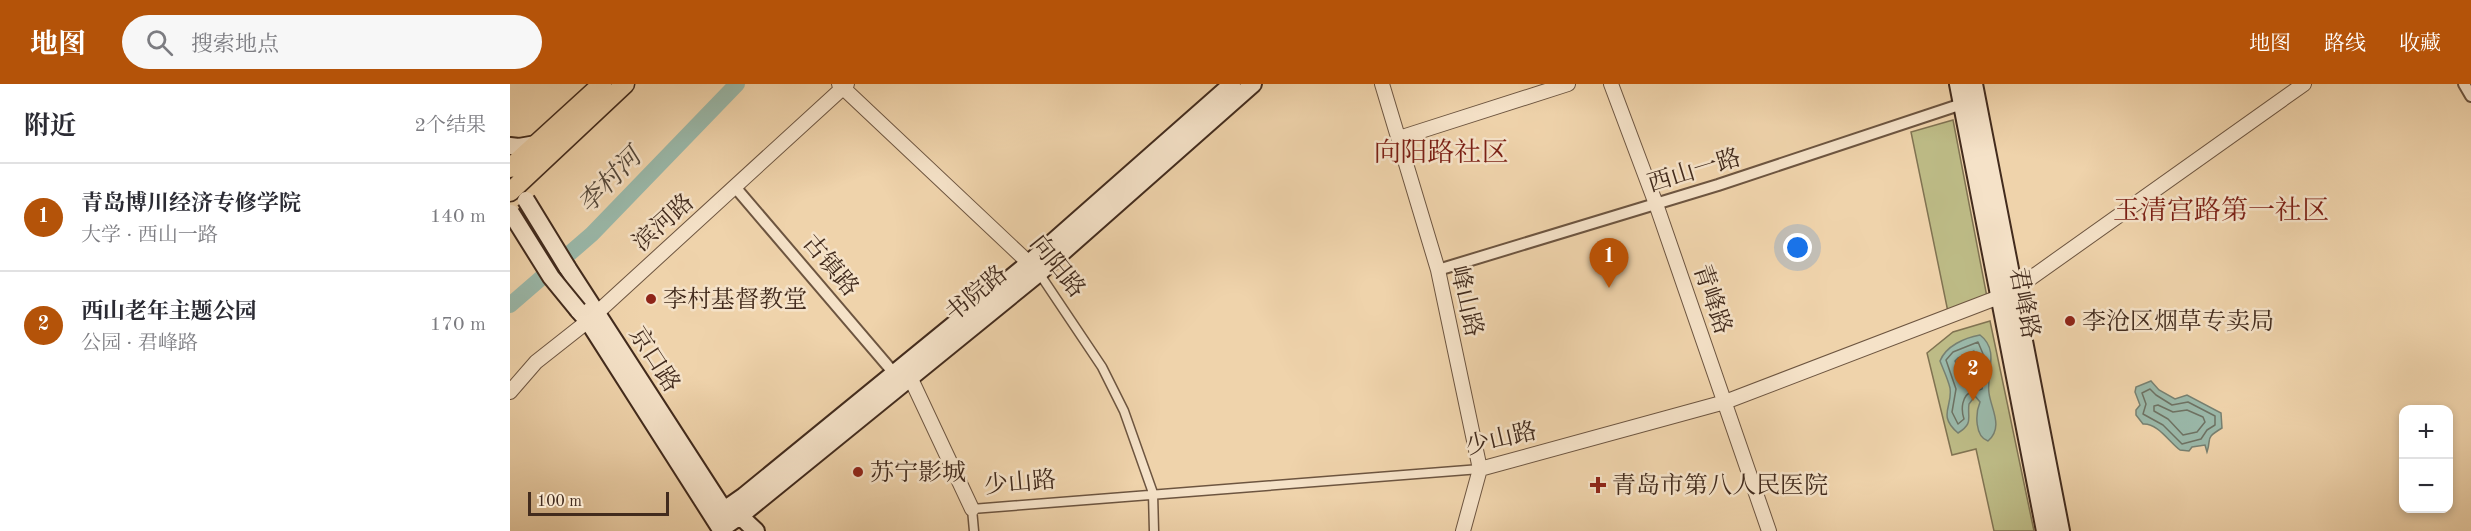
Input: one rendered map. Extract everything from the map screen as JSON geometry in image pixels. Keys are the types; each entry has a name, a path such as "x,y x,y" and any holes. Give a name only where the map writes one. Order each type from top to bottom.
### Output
{"main road":[{"path":"510,168 602,84"},
{"path":"516,189 625,84"},
{"name":"书院路","path":"721,524 741,524 911,379 1232,84"},
{"name":"书院路","path":"721,524 893,372 1034,268 1253,84"},
{"name":"君峰路","path":"1958,84 1971,96 2045,531"},
{"path":"510,146 525,147 536,144"},
{"name":"京口路","path":"516,189 588,312 721,524"},
{"name":"京口路","path":"510,213 551,278 588,312"},
{"name":"君峰路","path":"2006,294 2061,531"},
{"path":"741,524 756,531"}],"street":[{"name":"峰山路","path":"1382,84 1438,270 1480,469 1463,531"},
{"path":"1399,138 1568,84"},
{"name":"青峰路","path":"1611,84 1656,204 1769,531"},
{"name":"少山路","path":"972,509 1480,469 1725,402 2006,294 2304,84"},
{"path":"2464,84 2471,96"},
{"name":"向阳路","path":"844,85 1034,268 1102,368 1124,411 1153,494 1154,531"},
{"name":"滨河路","path":"510,392 588,312 735,187 844,85"},
{"name":"西山一路","path":"1438,270 1656,204 1971,96"},
{"name":"古镇路","path":"735,187 893,372"},
{"path":"911,379 972,509 974,531"}],"shaded area":[{"path":"1953,120 1987,297 1948,312 1911,132"},
{"path":"1990,321 2034,531 1994,531 1976,449 1952,455 1927,353 1953,332"}],"water":[{"path":"1980,335 1986,341 1991,355 1989,393 1996,424 1993,436 1988,441 1978,430 1977,413 1980,402 1975,396 1969,404 1969,420 1963,429 1958,433 1948,421 1950,388 1940,361 1956,343"},
{"path":"2151,381 2159,390 2175,399 2187,395 2221,413 2222,428 2211,436 2207,452 2205,445 2192,447 2189,451 2180,450 2154,427 2143,424 2136,415 2136,410 2140,405 2135,392 2136,387"}],"waterway":[{"name":"李村河","path":"510,305 592,234 737,84"}],"place":[{"name":"青岛博川经济专修学院","path":"1609,288"},
{"name":"李村基督教堂","path":"651,299"},
{"name":"李沧区烟草专卖局","path":"2070,321"},
{"name":"西山老年主题公园","path":"1973,401"},
{"name":"苏宁影城","path":"858,472"},
{"name":"青岛市第八人民医院","path":"1598,485"}],"district":[{"name":"向阳路社区","path":"1441,152"},
{"name":"玉清宫路第一社区","path":"2221,210"}]}
